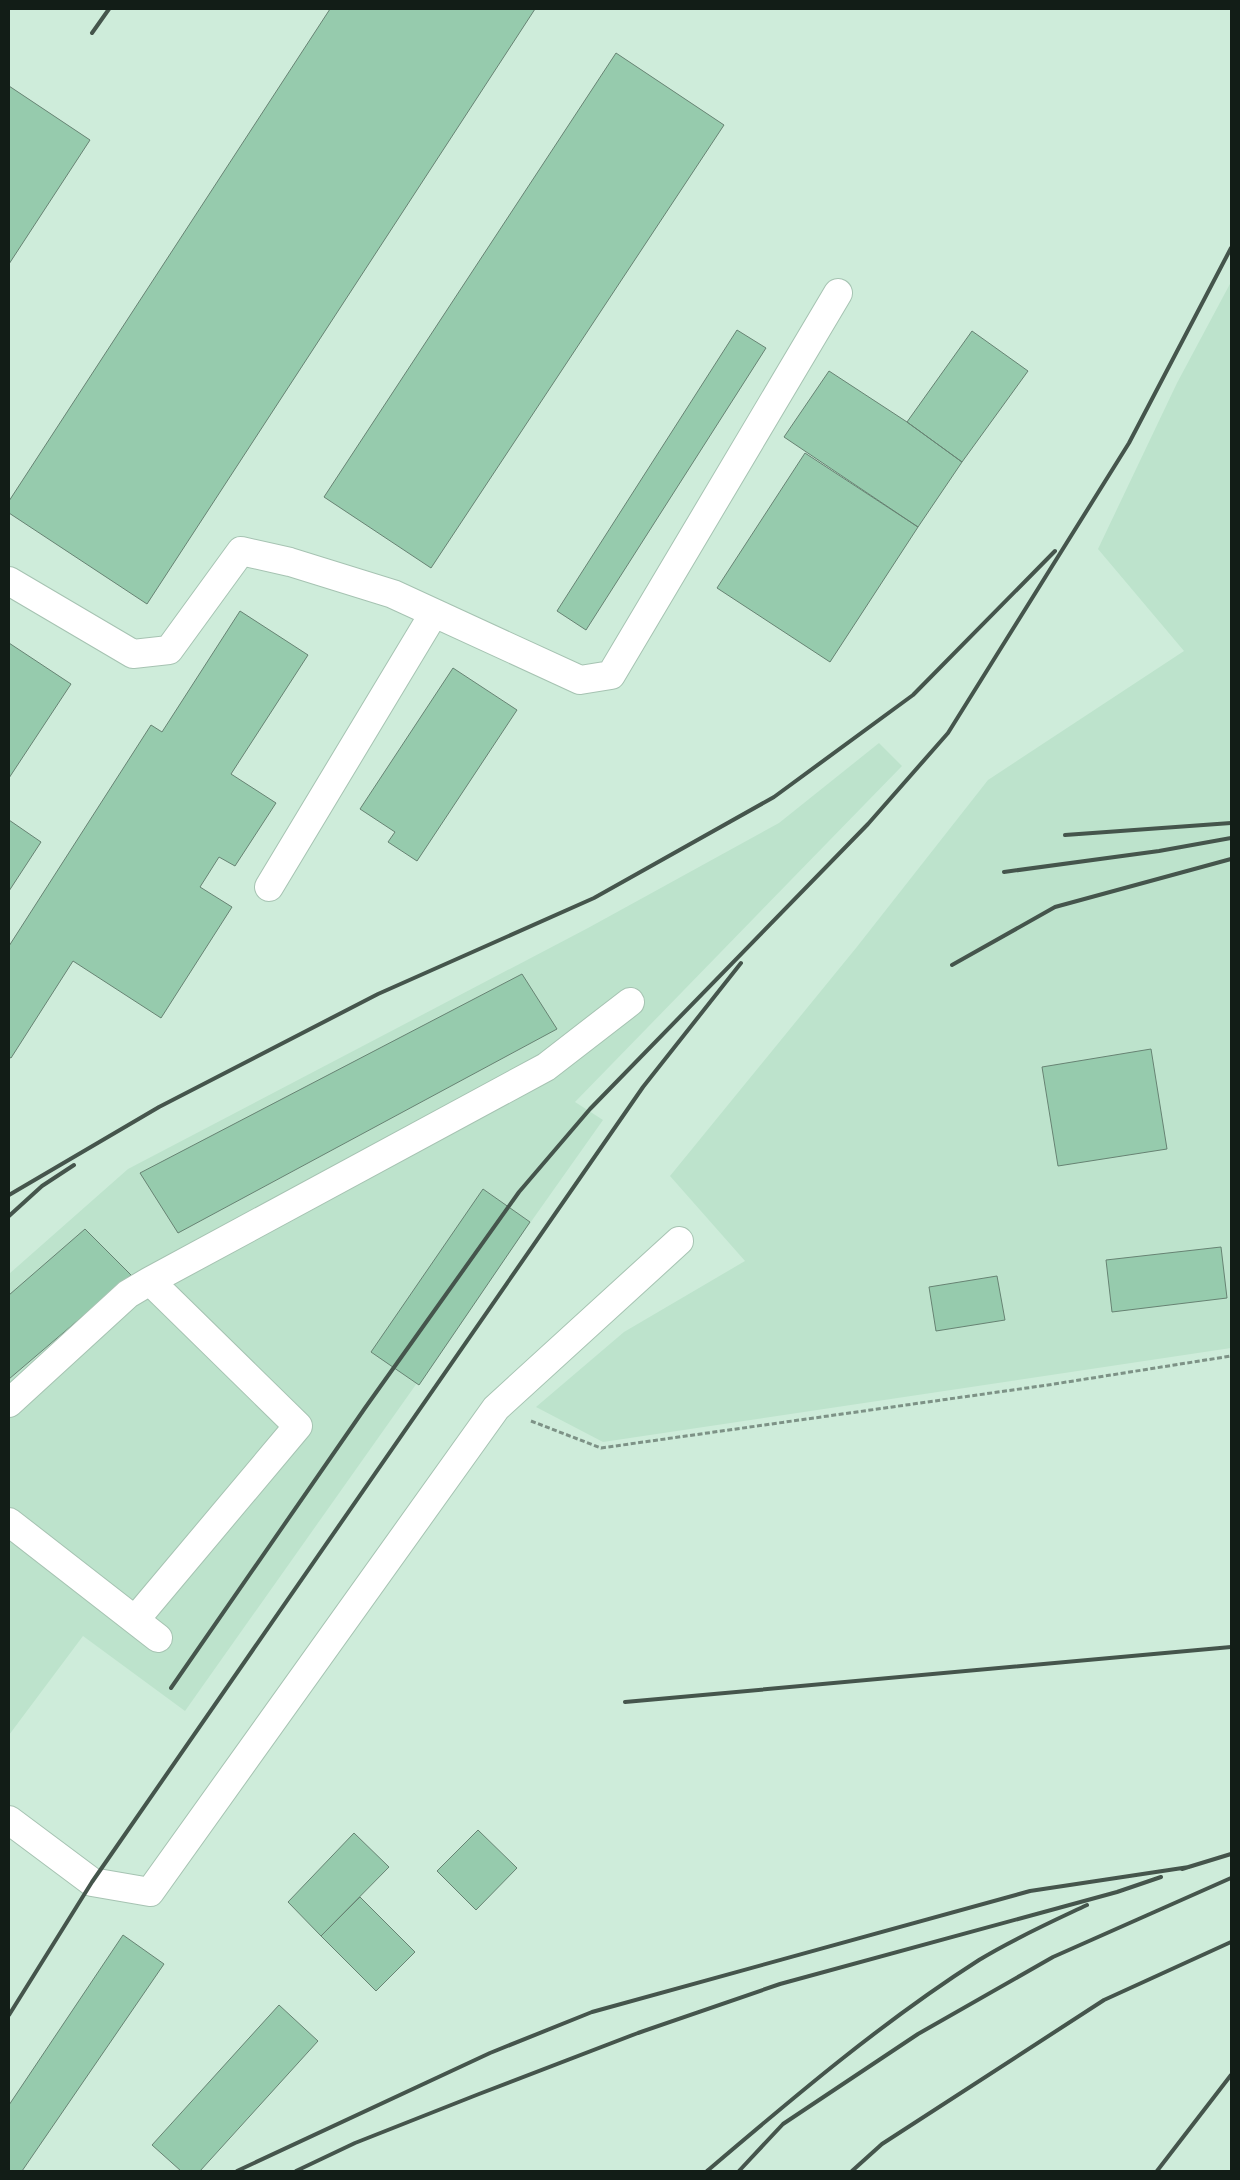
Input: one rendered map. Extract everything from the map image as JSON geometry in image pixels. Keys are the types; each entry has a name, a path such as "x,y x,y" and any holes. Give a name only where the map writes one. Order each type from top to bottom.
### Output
{"street":[{"path":"9,581 133,654 169,650 241,551 290,562 393,594 580,680 611,675 838,293"},
{"path":"269,887 434,613"},
{"path":"9,1403 128,1294 546,1067 630,1002"},
{"path":"9,1820 92,1882 150,1892 496,1408 679,1241"},
{"path":"135,1620 298,1426 150,1281"},
{"path":"9,1522 158,1638"}],"path":[{"path":"496,1408 601,1448 1048,1385 1231,1356"}],"shaded area":[{"path":"1231,282 1231,1348 603,1442 536,1407 624,1332 745,1261 670,1176 856,948 988,780 1184,651 1098,549 1177,383"},
{"path":"879,743 902,766 575,1102 603,1120 185,1711 83,1636 9,1735 9,1274 128,1169 588,928 779,823"}],"building":[{"path":"330,9 535,9 147,604 9,513 9,501"},
{"path":"616,53 724,125 431,568 324,497"},
{"path":"9,86 90,140 9,264"},
{"path":"737,330 766,348 586,630 557,611"},
{"path":"972,331 1028,371 962,462 907,422"},
{"path":"829,371 907,422 962,462 918,527 784,437"},
{"path":"805,453 918,527 830,662 717,588"},
{"path":"240,611 308,655 231,774 276,803 235,866 219,857 200,887 232,907 161,1018 73,961 11,1058 9,1057 9,946 151,725 162,732"},
{"path":"9,643 71,684 9,778"},
{"path":"453,668 517,710 417,861 388,842 395,832 360,809"},
{"path":"9,820 41,842 9,891"},
{"path":"522,974 557,1029 178,1233 140,1173"},
{"path":"1151,1049 1167,1149 1058,1166 1042,1067"},
{"path":"483,1189 530,1222 419,1385 371,1352"},
{"path":"85,1229 131,1275 9,1379 9,1295"},
{"path":"1221,1247 1227,1298 1112,1312 1106,1260"},
{"path":"997,1276 1005,1320 936,1331 929,1287"},
{"path":"478,1830 517,1868 476,1910 437,1871"},
{"path":"354,1833 389,1867 321,1936 288,1902"},
{"path":"360,1897 415,1952 376,1991 321,1936"},
{"path":"123,1935 164,1964 22,2171 9,2171 9,2105"},
{"path":"279,2005 318,2041 200,2171 181,2171 152,2145"}],"railway":[{"path":"92,33 109,9"},
{"path":"171,1688 365,1408 519,1192 590,1109 868,824 948,733 1129,443 1231,248"},
{"path":"9,1195 159,1107 378,994 594,898 774,797 913,695 1055,551"},
{"path":"1065,835 1231,823"},
{"path":"1004,872 1159,851 1231,838"},
{"path":"952,965 1055,907 1231,859"},
{"path":"9,2015 92,1882 643,1087 741,963"},
{"path":"9,1216 42,1186 74,1165"},
{"path":"625,1702 1231,1647"},
{"path":"1182,1869 1231,1854"},
{"path":"237,2171 490,2053 592,2012 1030,1891 1189,1867"},
{"path":"296,2171 355,2143 479,2094 638,2033 780,1984 1117,1892 1161,1877"},
{"path":"739,2171 783,2124 918,2034 1053,1957 1231,1878"},
{"path":"707,2171 873,2034 943,1984 1005,1945 1087,1905"},
{"path":"852,2171 882,2144 1104,2000 1231,1942"},
{"path":"1157,2171 1231,2075"}]}
